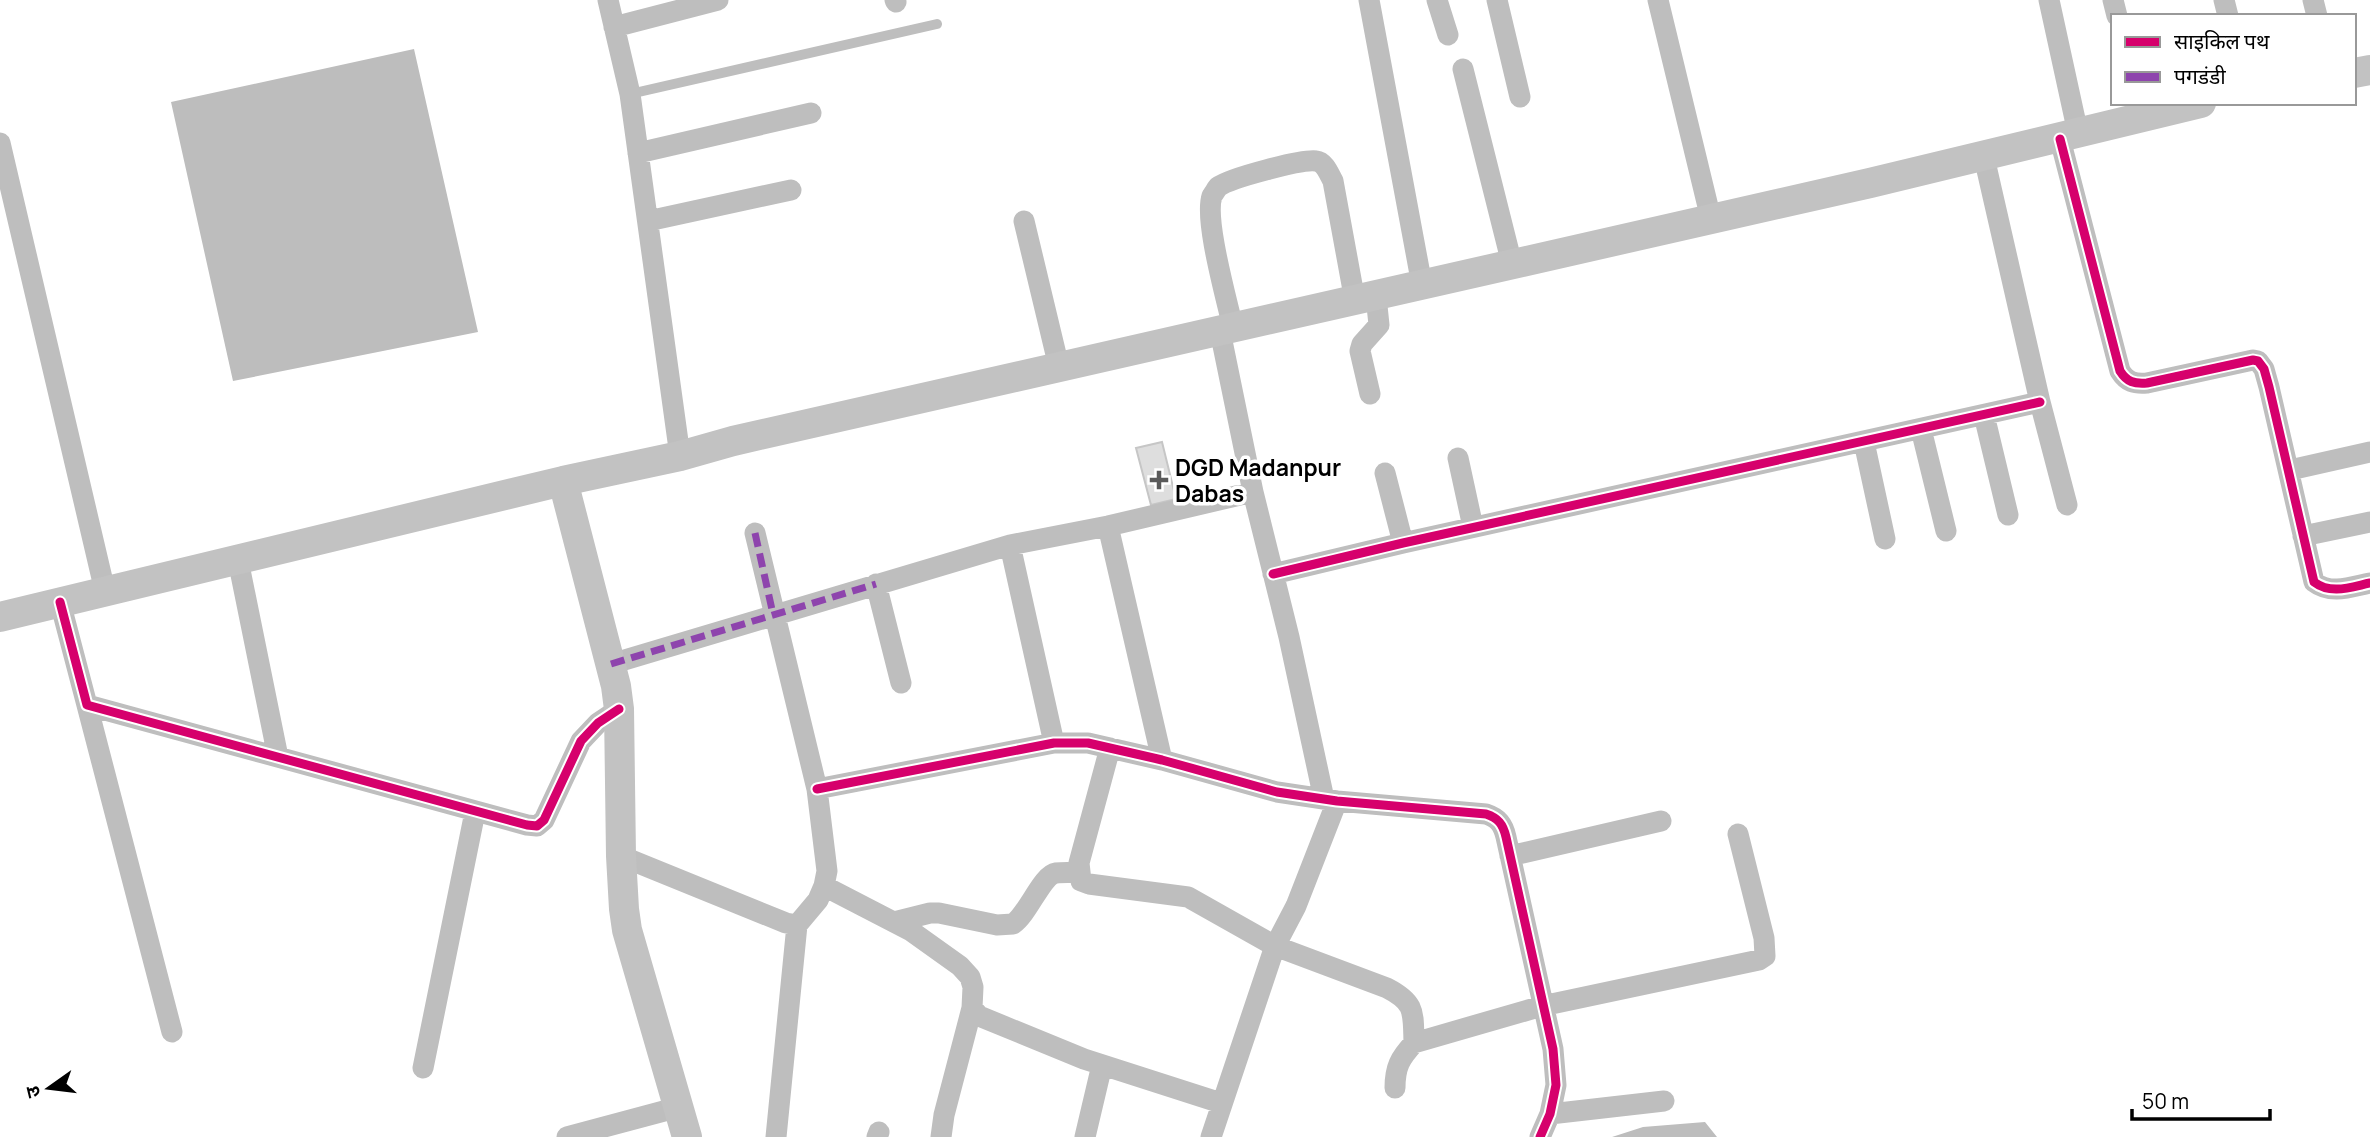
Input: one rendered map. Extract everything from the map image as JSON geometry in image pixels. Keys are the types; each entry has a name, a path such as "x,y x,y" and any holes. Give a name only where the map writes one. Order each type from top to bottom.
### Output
{"main road":[{"path":"0,617 563,481 680,456 733,441 1366,299 2069,136 2140,110 2184,105"},
{"path":"563,481 611,664 619,709 624,909 687,1137"}],"street":[{"path":"608,0 630,94 680,456"},
{"path":"614,27 718,0"},
{"path":"1437,0 1448,35"},
{"path":"1497,0 1520,97"},
{"path":"1658,0 1711,219"},
{"path":"2049,0 2069,136 2120,371 2125,379 2135,383 2147,383 2258,361 2264,369 2269,387 2314,582 2333,590 2370,583"},
{"path":"1375,1 1422,285"},
{"path":"1463,69 1511,264"},
{"path":"638,153 811,113"},
{"path":"0,143 8,211 105,591"},
{"path":"1984,156 2040,402 2067,505"},
{"path":"1211,1137 1275,946 1296,906 1330,800 1252,492 1209,216 1212,196 1217,188 1245,176 1289,165 1317,161 1324,165 1333,181 1366,299 1380,319 1379,325 1362,344 1360,351 1370,394"},
{"path":"648,221 791,190"},
{"path":"1024,221 1059,368"},
{"path":"1273,574 2040,402"},
{"path":"1984,415 2008,515"},
{"path":"1921,429 1946,531"},
{"path":"1864,442 1885,539"},
{"path":"2290,470 2370,452"},
{"path":"1458,458 1473,527"},
{"path":"1385,473 1402,543"},
{"path":"611,664 1010,545 1108,526 1252,492"},
{"path":"2303,536 2370,522"},
{"path":"1108,526 1162,760"},
{"path":"755,533 817,789 827,871 818,900 797,925 776,1137"},
{"path":"1010,545 1054,743"},
{"path":"238,560 278,757"},
{"path":"876,584 901,683"},
{"path":"60,602 172,1032"},
{"path":"87,705 527,825 537,825 544,820 581,741 598,723 619,709"},
{"path":"817,789 1054,743 1088,743 1162,760 1277,792 1494,817 1503,825 1553,1049 1556,1085 1550,1114 1540,1137"},
{"path":"1110,748 1079,863 1081,881 1188,897 1275,946 1387,988 1404,997 1411,1008 1414,1042"},
{"path":"423,1068 475,812"},
{"path":"1510,856 1661,821"},
{"path":"1395,1088 1395,1071 1400,1058 1414,1042 1542,1006 1759,960 1765,956 1764,938 1738,835"},
{"path":"621,856 786,923 797,925"},
{"path":"894,922 939,913 997,925 1013,924 1025,912 1049,876 1079,872"},
{"path":"824,886 911,931 970,977 974,987 972,1009 944,1115 941,1137"},
{"path":"972,1009 989,1021 1102,1065 1221,1103"},
{"path":"1085,1137 1102,1065"},
{"path":"1550,1114 1664,1101"},
{"path":"567,1137 679,1107"}],"lane":[{"path":"630,94 937,24"}],"shaded area":[{"path":"414,49 478,332 233,381 171,102"},
{"path":"1705,1122 1717,1137 1612,1137 1643,1127"}],"building":[{"path":"1162,442 1176,499 1151,505 1136,448"}],"marked path":[{"path":"755,533 773,614"},
{"path":"611,664 876,584"}],"cycle path":[{"path":"2060,139 2120,371 2131,382 2147,383 2258,361 2264,369 2269,387 2314,582 2334,589 2370,583"},
{"path":"1273,574 2040,402"},
{"path":"60,602 87,705 527,825 537,826 544,820 581,741 598,723 619,709"},
{"path":"817,789 1054,743 1088,743 1162,760 1277,792 1337,801 1486,814 1499,822 1506,837 1553,1049 1556,1085 1550,1114 1540,1137"}],"place":[{"name":"DGD Madanpur Dabas","path":"1159,480"}]}
